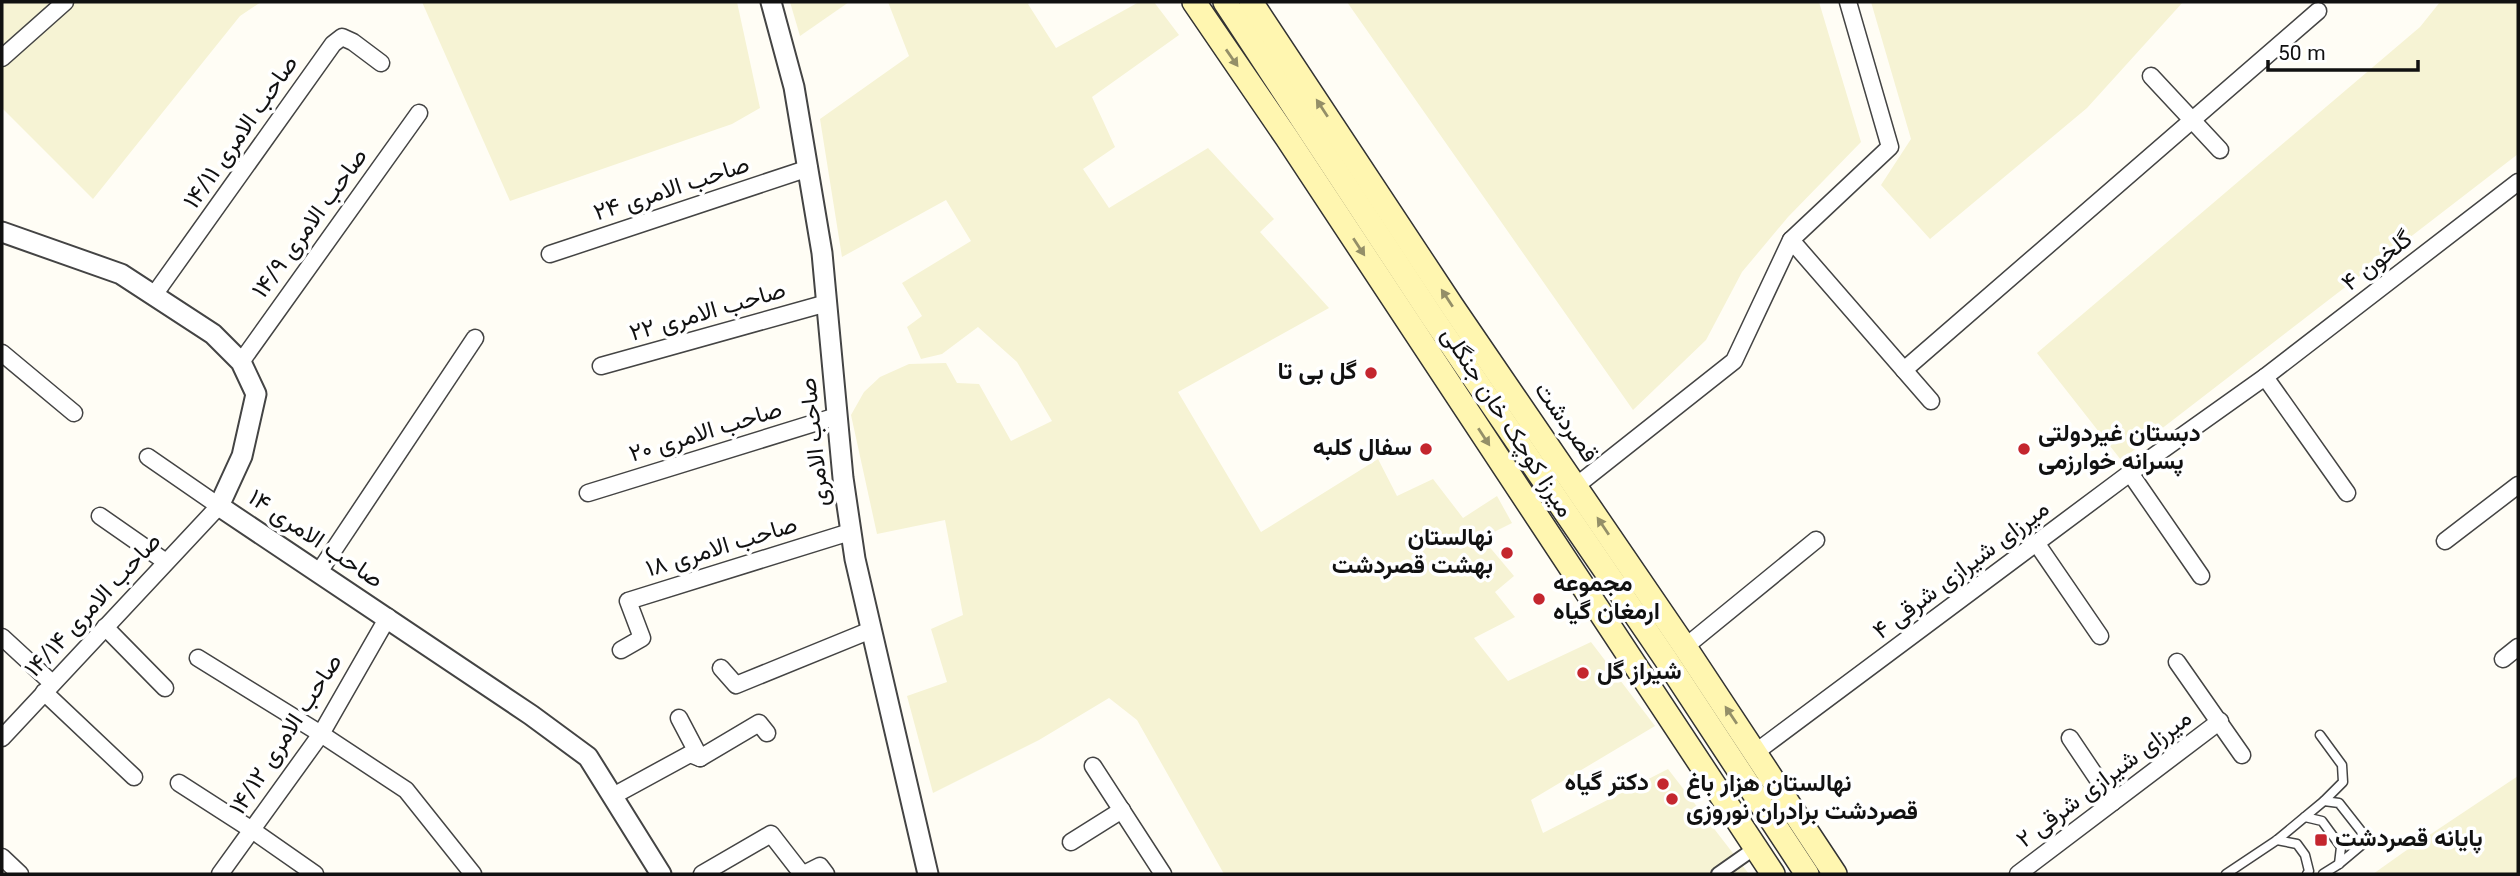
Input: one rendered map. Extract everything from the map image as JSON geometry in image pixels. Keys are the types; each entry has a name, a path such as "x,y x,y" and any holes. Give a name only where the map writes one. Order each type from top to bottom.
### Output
{"main road":[{"name":"میرزا کوچک خان جنگلی","path":"1194,2 1287,138 1773,874"},
{"name":"قصردشت","path":"1225,2 1433,318 1675,653 1756,752 1835,874"},
{"name":"قصردشت","path":"1251,2 1452,306 1576,486 1675,653 1735,765 1807,874"},
{"path":"1414,331 1433,318"},
{"path":"1735,765 1756,752"}],"street":[{"path":"2,58 65,2"},
{"name":"صاحب الامری","path":"771,2 794,87 822,253 850,532 928,874"},
{"path":"1576,486 1734,361 1791,240 1890,147 1848,2"},
{"path":"1904,370 2318,11"},
{"name":"۱۴/۱۱ صاحب الامری","path":"154,295 332,44 342,37 381,62"},
{"path":"2151,76 2220,150"},
{"name":"۱۴/۹ صاحب الامری","path":"241,362 419,114"},
{"name":"۲۴ صاحب الامری","path":"550,254 809,169"},
{"name":"۴ گلخون","path":"2265,377 2518,183"},
{"name":"۱۴ صاحب الامری","path":"2,232 121,274 212,334 241,362 256,394 242,456 219,506 388,617 588,757 661,874"},
{"path":"1791,240 1931,401"},
{"name":"۲۲ صاحب الامری","path":"601,366 827,303"},
{"path":"319,572 475,338"},
{"path":"2,353 74,413"},
{"path":"2265,377 2347,493"},
{"name":"۴ میرزای شیرازی شرقی","path":"1756,752 2130,473 2265,377"},
{"name":"۲۰ صاحب الامری","path":"588,494 837,416"},
{"path":"148,457 219,506"},
{"path":"2130,473 2201,576"},
{"path":"2445,541 2518,485"},
{"name":"۱۴/۱۴ صاحب الامری","path":"2,738 219,506"},
{"path":"100,516 166,562"},
{"name":"۱۸ صاحب الامری","path":"621,650 642,638 628,601 850,532"},
{"path":"1675,653 1816,540"},
{"path":"2038,544 2100,636"},
{"name":"۱۴/۱۲ صاحب الامری","path":"220,874 321,734 388,617"},
{"path":"105,628 164,688"},
{"path":"721,668 736,685 871,630"},
{"path":"2,636 134,777"},
{"path":"2503,659 2518,647"},
{"path":"198,658 406,790 473,874"},
{"path":"2177,662 2242,755"},
{"path":"679,718 700,758"},
{"name":"۲ میرزای شیرازی شرقی","path":"2018,874 2220,721"},
{"path":"700,758 759,723 767,733"},
{"path":"2070,738 2113,802"},
{"path":"612,796 690,754 700,758"},
{"path":"1093,766 1163,874"},
{"path":"178,783 315,874"},
{"path":"1071,842 1122,810"},
{"path":"702,874 771,834 803,874 820,866 825,874"},
{"path":"1718,874 1755,848"},
{"path":"2,857 20,874"}],"lane":[{"path":"2226,874 2277,840 2343,782 2342,765 2320,735"},
{"path":"2323,874 2340,864 2364,843 2361,831 2339,803 2324,801"},
{"path":"2305,817 2322,821 2341,847 2340,864"},
{"path":"2277,840 2297,844 2305,855 2309,871 2307,874"}],"shaded area":[{"path":"2,2 261,2 240,16 93,199 2,108"},
{"path":"422,2 737,2 760,108 732,124 510,201"},
{"path":"790,2 849,2 800,36"},
{"path":"888,2 1031,2 1028,4 1056,48 1139,2 1154,2 1179,35 1092,97 1115,147 1083,169 1109,208 1208,148 1274,219 1260,232 1329,308 1178,392 1261,532 1378,459 1397,496 1433,479 1463,518 1497,496 1512,523 1482,538 1514,576 1495,592 1515,617 1474,638 1508,681 1591,642 1655,726 1531,800 1543,833 1668,769 1749,874 1224,874 1137,720 1109,698 1039,740 933,793 907,696 947,682 931,629 963,615 945,520 877,534 851,415 864,392 880,377 909,364 946,363 957,383 979,384 1011,441 1052,421 1017,362 978,327 942,354 921,359 907,327 922,316 902,283 971,241 946,200 842,257 820,119 909,56"},
{"path":"1347,2 1819,2 1861,142 1788,217 1742,272 1706,340 1633,410"},
{"path":"1871,2 2183,2 2087,108 1930,239 1881,185 1911,139"},
{"path":"2440,2 2518,2 2518,154 2121,460 2037,353 2420,27"},
{"path":"2518,776 2518,874 2373,874 2404,852"}],"place":[{"name":"گل بی تا","path":"1371,373"},
{"name":"سفال کلبه","path":"1426,449"},
{"name":"دبستان غیردولتی پسرانه خوارزمی","path":"2024,449"},
{"name":"نهالستان بهشت قصردشت","path":"1507,553"},
{"name":"مجموعه ارمغان گیاه","path":"1539,599"},
{"name":"شیراز گل","path":"1583,673"},
{"name":"دکتر گیاه","path":"1663,784"},
{"name":"نهالستان هزار باغ قصردشت برادران نوروزی","path":"1672,799"},
{"name":"پایانه قصردشت","path":"2321,840"}]}
